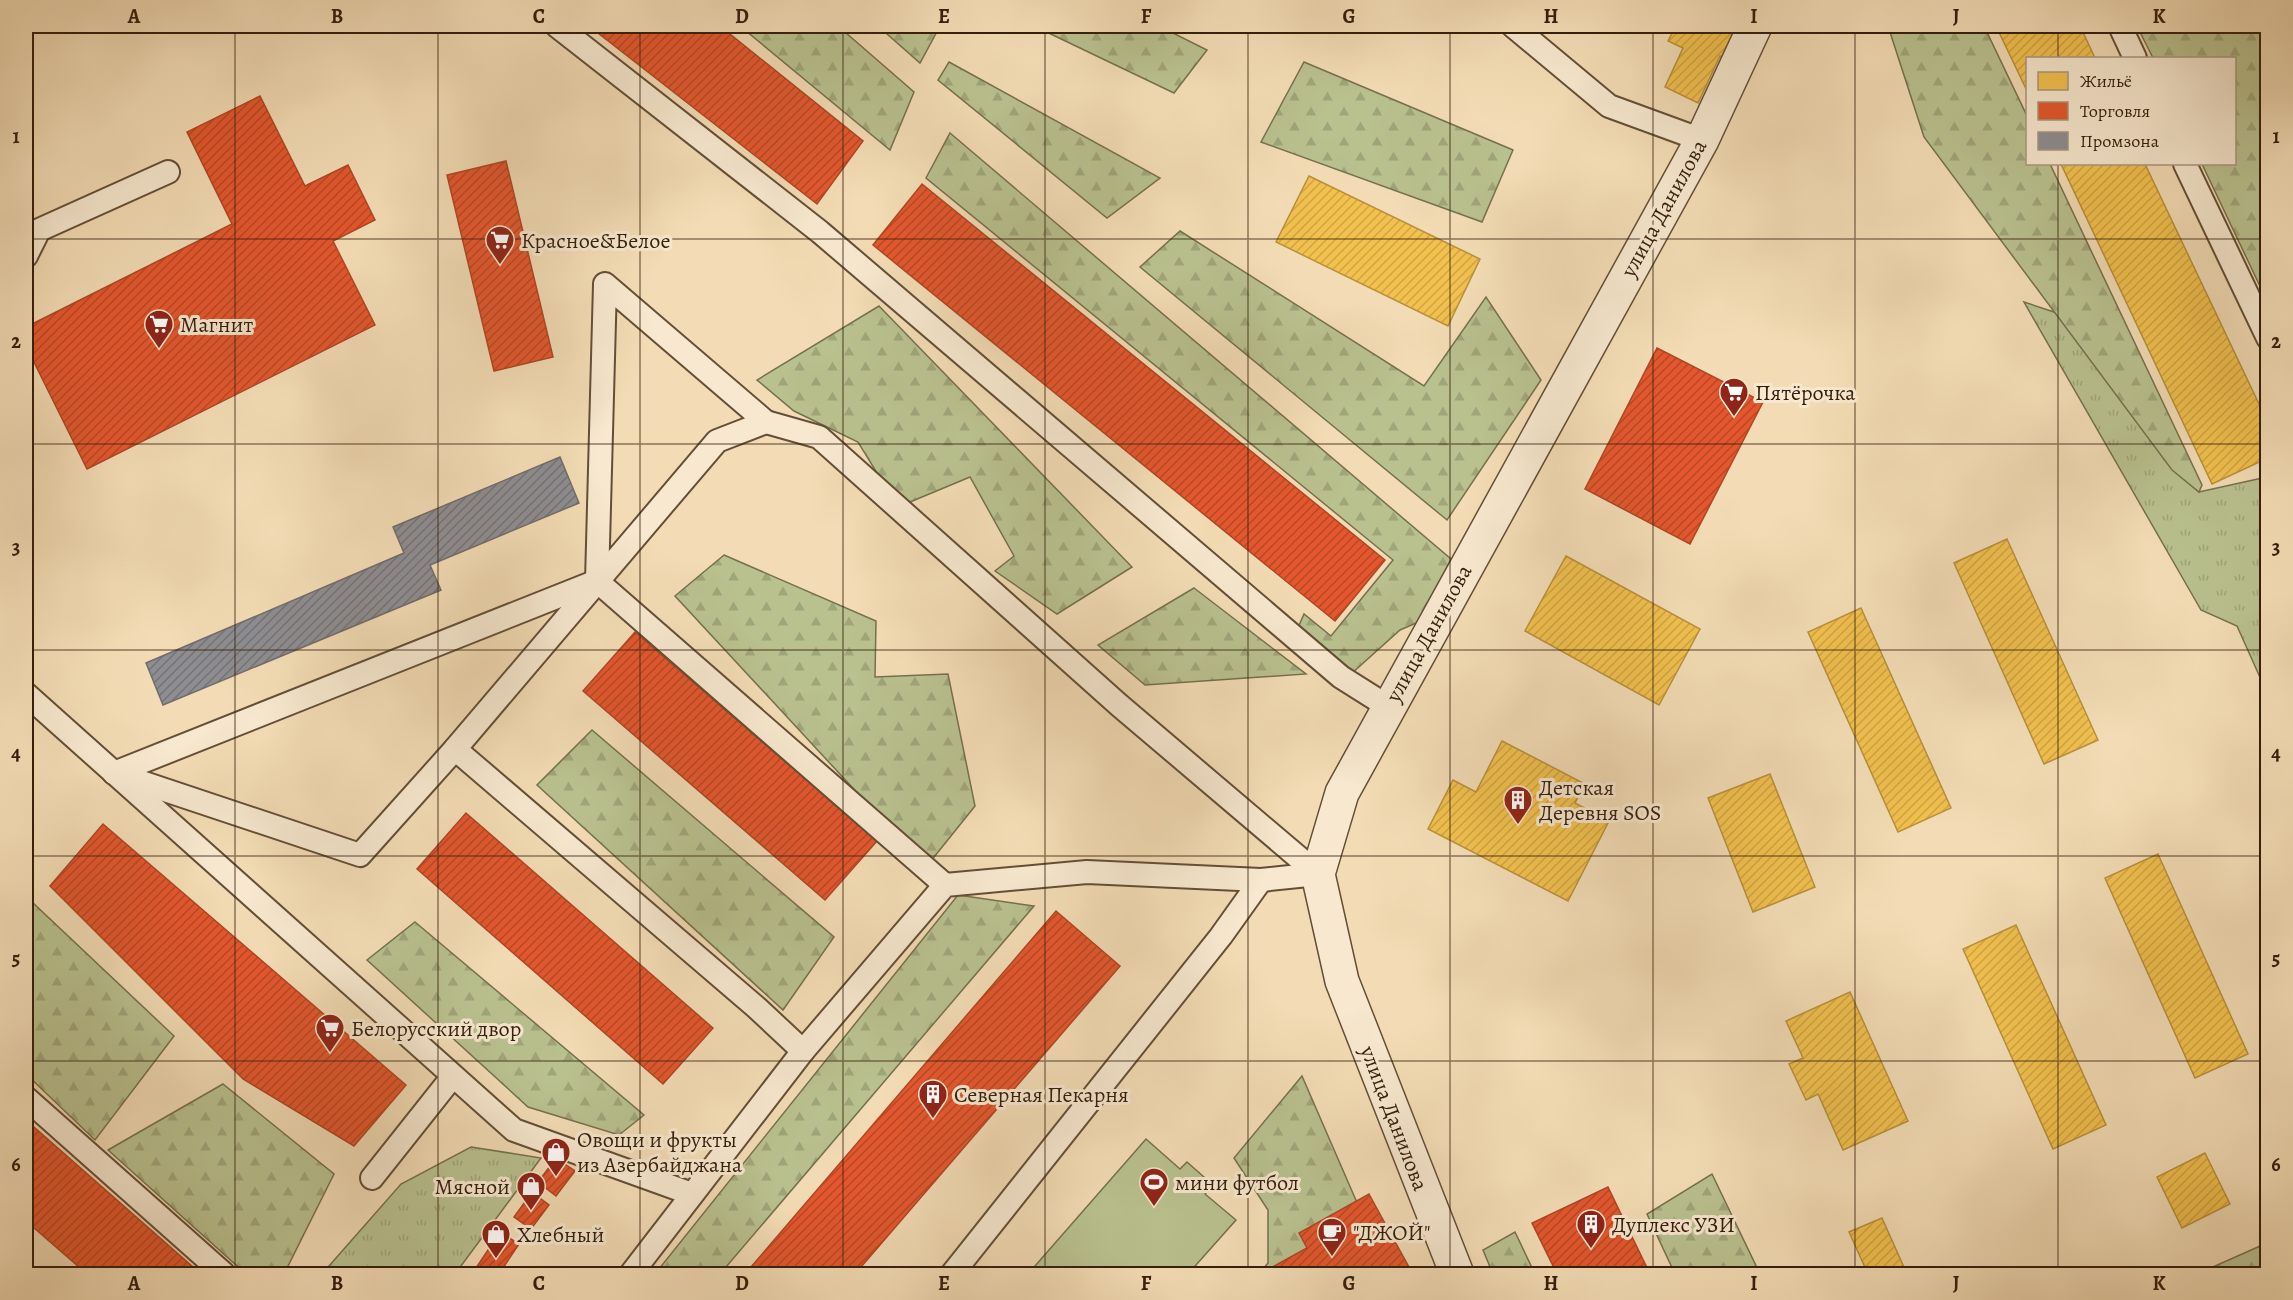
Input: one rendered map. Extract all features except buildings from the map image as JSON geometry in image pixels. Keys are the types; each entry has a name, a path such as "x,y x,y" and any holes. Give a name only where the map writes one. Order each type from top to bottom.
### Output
{"street":[{"name":"улица Данилова","path":"1457,1275 1342,981 1318,874 1342,792 1702,140 1755,26"}],"lane":[{"path":"557,26 820,232 1341,676 1388,706"},
{"path":"1513,26 1609,106 1702,140"},
{"path":"2120,26 2135,57"},
{"path":"2185,165 2268,338"},
{"path":"26,256 39,230 168,172"},
{"path":"597,581 604,284 766,422 819,437 1119,705 1318,874"},
{"path":"114,773 360,855 455,749 717,441 766,422"},
{"path":"114,773 597,581"},
{"path":"597,581 945,885"},
{"path":"26,694 514,1130 693,1194"},
{"path":"455,749 757,1008 802,1051"},
{"path":"631,1275 802,1051 945,885 1087,872 1261,880 1318,874"},
{"path":"952,1275 1221,936 1261,880"},
{"path":"372,1178 453,1076"},
{"path":"26,1098 224,1275"}],"green space":[{"path":"740,26 838,26 914,92 890,150"},
{"path":"878,26 940,26 920,63"},
{"path":"1034,26 1159,26 1207,50 1174,93"},
{"path":"1888,26 1984,26 2026,114 2026,165 2050,165 2202,485 2199,492 2172,470 1924,137"},
{"path":"2137,26 2267,26 2267,301 2202,165 2236,165 2236,57 2152,57"},
{"path":"949,62 1160,178 1107,218 938,80"},
{"path":"1304,62 1513,150 1482,222 1261,142"},
{"path":"950,133 1451,559 1421,621 1400,630 1351,674 1297,630 1304,614 1331,636 1393,560 926,178"},
{"path":"1180,231 1424,386 1486,297 1541,380 1447,520 1140,267"},
{"path":"2024,302 2057,313 2172,469 2199,492 2267,477 2267,693 2237,626 2201,610"},
{"path":"879,306 1132,567 1057,614 995,571 1014,556 970,477 898,507 858,442 794,411 757,380"},
{"path":"724,555 876,621 875,677 948,674 975,806 926,867 675,596"},
{"path":"1194,588 1306,674 1145,685 1098,645"},
{"path":"592,730 834,937 783,1010 537,785"},
{"path":"958,895 1034,906 720,1274 655,1274"},
{"path":"26,902 32,902 174,1036 95,1140 26,1074"},
{"path":"415,922 644,1115 619,1135 528,1107 367,960"},
{"path":"1302,1076 1388,1274 1259,1274 1268,1263 1268,1210 1234,1158"},
{"path":"223,1084 334,1174 287,1268 281,1274 246,1274 108,1150"},
{"name":"мини футбол","path":"1146,1139 1180,1169 1187,1162 1213,1185 1205,1194 1236,1220 1188,1274 1028,1274"},
{"path":"471,1147 541,1158 455,1274 322,1274 401,1184"},
{"path":"1712,1174 1760,1274 1675,1274 1647,1214"},
{"path":"1515,1232 1535,1274 1493,1274 1483,1250"},
{"path":"2267,1243 2267,1272 2262,1274 2197,1274"}],"place":[{"name":"Красное&Белое","path":"500,266"},
{"name":"Магнит","path":"159,350"},
{"name":"Пятёрочка","path":"1734,418"},
{"name":"Детская Деревня SOS","path":"1518,826"},
{"name":"Белорусский двор","path":"330,1054"},
{"name":"Северная Пекарня","path":"933,1120"},
{"name":"Овощи и фрукты из Азербайджана","path":"556,1178"},
{"name":"мини футбол","path":"1154,1208"},
{"name":"Мясной","path":"531,1212"},
{"name":"Дуплекс УЗИ","path":"1591,1250"},
{"name":"\"ДЖОЙ\"","path":"1332,1258"},
{"name":"Хлебный","path":"496,1260"}]}
